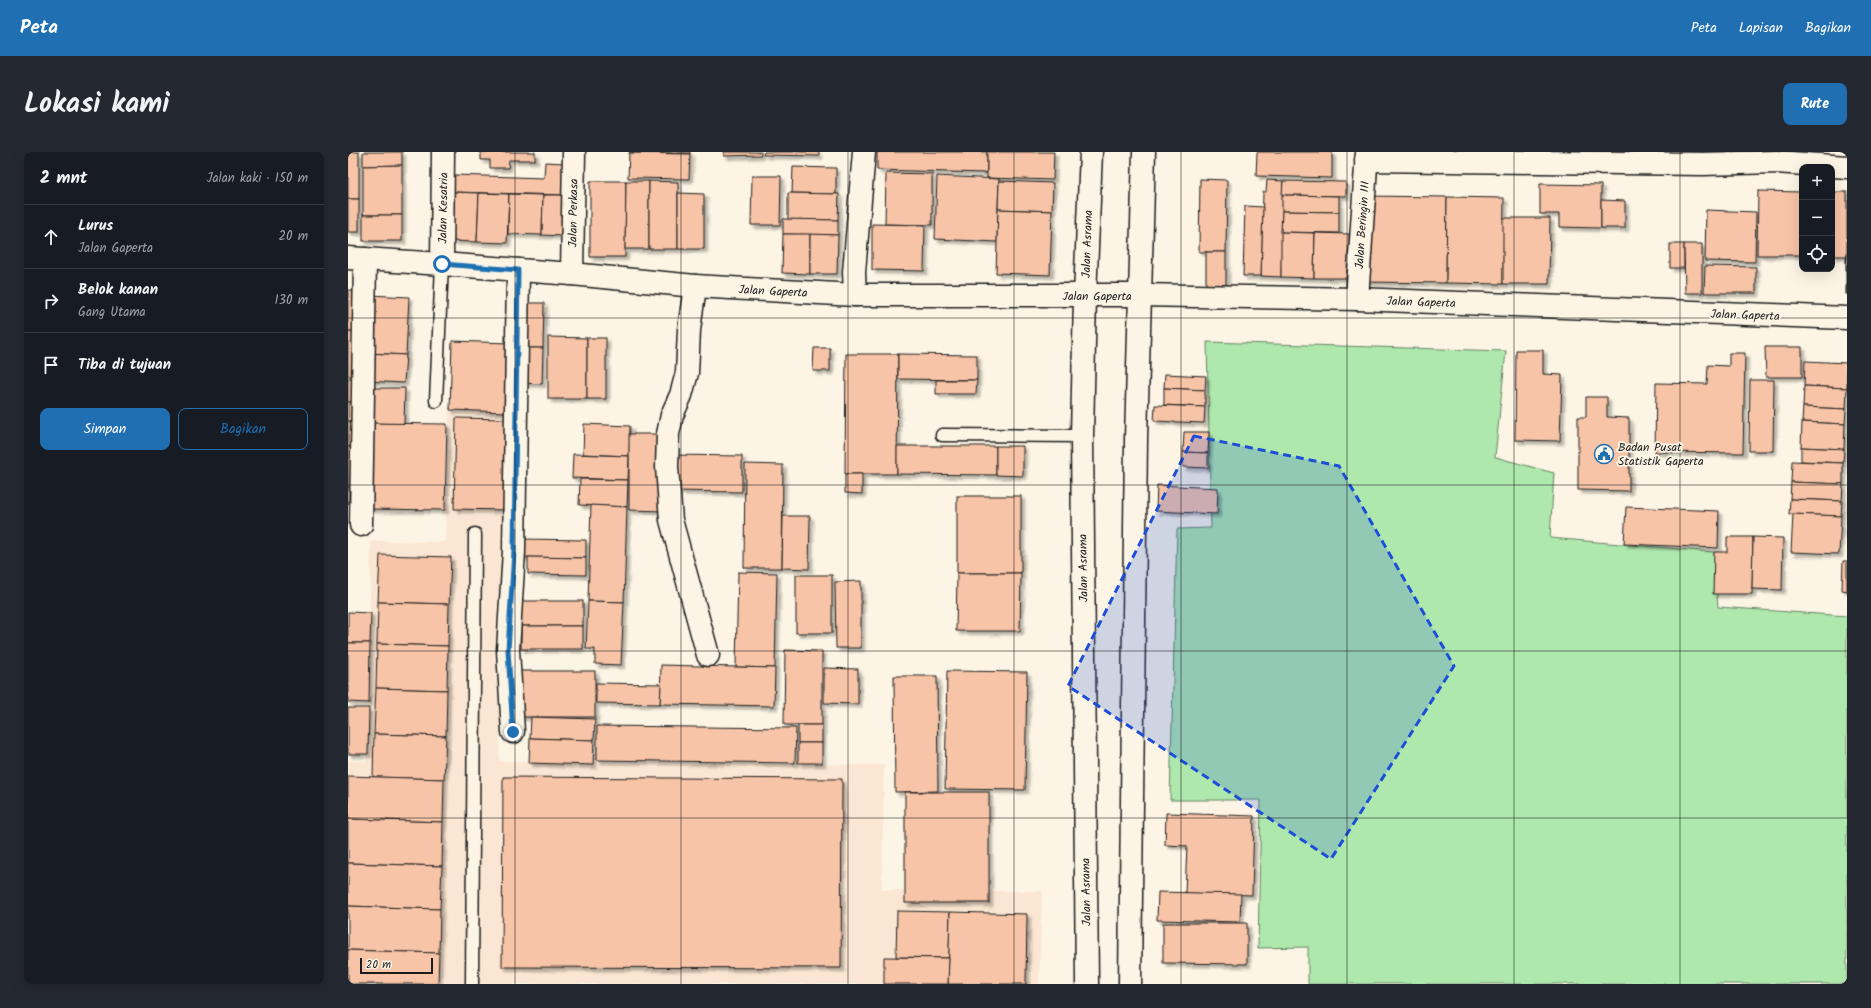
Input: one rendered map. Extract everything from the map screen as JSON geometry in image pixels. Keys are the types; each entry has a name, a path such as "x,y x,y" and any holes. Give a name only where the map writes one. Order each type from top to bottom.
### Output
{"main road":[{"name":"Jalan Kesatria","path":"442,264 444,152"},
{"name":"Jalan Perkasa","path":"572,274 574,152"},
{"path":"855,295 854,272 864,152"},
{"name":"Jalan Asrama","path":"1087,984 1082,436 1090,152"},
{"path":"1130,984 1139,295 1144,152"},
{"path":"1367,156 1703,164 1776,162 1847,167"},
{"name":"Jalan Beringin III","path":"1357,299 1367,156"},
{"name":"Jalan Gaperta","path":"356,259 572,274 705,287 855,295 1139,295 1357,299 1847,318"},
{"path":"356,259 361,525"},
{"path":"513,732 508,650 514,551 518,270"},
{"path":"705,287 689,330 686,373 681,395 672,415 668,434 667,468 671,520 708,655"}],"lane":[{"path":"436,400 442,264"},
{"path":"942,435 1082,436"},
{"path":"472,984 475,534"}],"highlighted area":[{"path":"1194,436 1339,466 1454,666 1331,859 1068,686"}],"shaded area":[{"path":"449,406 511,407 499,761 884,765 882,890 1042,891 1039,984 348,984 348,761 367,761 371,541 445,542"}],"green space":[{"path":"1207,342 1506,351 1495,457 1554,473 1550,538 1714,552 1718,607 1847,616 1847,984 1308,984 1308,947 1258,948 1261,800 1170,800 1177,529 1211,528"}],"building":[{"path":"348,152 359,152 359,199 348,199"},
{"path":"363,152 402,152 402,165 363,166"},
{"path":"481,152 535,152 535,160 509,160 508,168 490,168 490,160 481,160"},
{"path":"629,152 690,152 690,154"},
{"path":"724,152 761,152 761,155 724,156"},
{"path":"764,152 819,152 819,156 763,155"},
{"path":"877,152 987,152 987,173 877,170"},
{"path":"987,152 1054,152 1053,180 987,178"},
{"path":"1257,152 1332,152 1332,178 1256,176"},
{"path":"629,153 690,154 689,179 628,178"},
{"path":"545,162 565,163 564,195 453,192 454,175 544,178"},
{"path":"402,165 402,215 363,215 363,166"},
{"path":"793,167 836,168 836,194 792,193"},
{"path":"886,173 932,174 932,225 885,224"},
{"path":"752,176 781,176 780,225 751,225"},
{"path":"937,176 999,179 997,242 935,239"},
{"path":"1200,179 1227,180 1226,252 1199,252"},
{"path":"1267,180 1283,181 1281,277 1261,276 1263,192 1266,192"},
{"path":"590,181 626,181 625,257 590,257"},
{"path":"626,181 649,181 649,249 625,249"},
{"path":"649,181 678,182 678,249 649,249"},
{"path":"999,181 1053,183 1052,211 998,209"},
{"path":"1283,181 1346,182 1346,196 1282,195"},
{"path":"1540,184 1601,185 1601,228 1559,227 1559,214 1540,214"},
{"path":"1758,191 1799,192 1799,255 1757,255"},
{"path":"453,192 479,193 477,242 452,241"},
{"path":"1835,192 1847,192 1847,256 1835,256"},
{"path":"479,193 509,194 507,243 477,242"},
{"path":"678,193 704,194 704,249 678,249"},
{"path":"788,193 839,194 838,220 788,220"},
{"path":"509,194 543,195 542,235 508,234"},
{"path":"543,195 564,195 562,236 542,235"},
{"path":"1282,195 1339,196 1339,212 1282,211"},
{"path":"1364,196 1447,197 1446,283 1363,282"},
{"path":"1447,197 1504,198 1503,284 1446,283"},
{"path":"348,199 359,199 359,232 348,232"},
{"path":"1601,200 1625,201 1625,228 1601,228"},
{"path":"1245,206 1263,207 1261,276 1243,276"},
{"path":"998,209 1052,211 1050,275 996,273"},
{"path":"1706,210 1756,212 1755,262 1705,261"},
{"path":"1282,211 1339,212 1339,233 1281,232"},
{"path":"363,215 402,215 402,241 363,241"},
{"path":"1503,218 1550,218 1549,284 1503,284"},
{"path":"783,219 838,220 838,235 783,234"},
{"path":"872,224 925,225 924,271 872,270"},
{"path":"1281,232 1315,233 1314,278 1281,277"},
{"path":"1315,233 1349,234 1349,278 1314,278"},
{"path":"783,234 810,234 810,274 782,273"},
{"path":"810,234 838,235 837,274 810,274"},
{"path":"1670,244 1684,244 1684,268 1670,268"},
{"path":"1684,244 1702,244 1702,293 1685,293"},
{"path":"1206,252 1226,252 1226,285 1206,285"},
{"path":"1847,256 1847,294 1846,294"},
{"path":"1705,266 1756,267 1756,293 1704,293"},
{"path":"348,290 362,291 361,332 348,331"},
{"path":"370,295 409,297 406,355 367,353"},
{"path":"522,303 544,303 543,348 521,348"},
{"path":"348,331 361,332 359,376 348,376"},
{"path":"548,337 587,338 587,399 548,399"},
{"path":"587,338 606,338 606,399 587,399"},
{"path":"452,341 509,343 506,412 450,410"},
{"path":"1765,347 1802,347 1802,377 1766,377"},
{"path":"521,348 543,348 542,384 520,383"},
{"path":"814,348 830,348 830,371 813,371"},
{"path":"1516,350 1543,350 1543,374 1562,375 1560,441 1515,440"},
{"path":"367,353 406,355 404,383 365,381"},
{"path":"1729,353 1745,353 1743,453 1655,452 1656,383 1707,384 1708,365 1729,366"},
{"path":"846,354 898,354 897,474 845,474"},
{"path":"898,354 977,355 977,380 898,379"},
{"path":"1805,361 1847,363 1847,388 1804,386"},
{"path":"1165,374 1206,376 1205,390 1164,388"},
{"path":"348,378 356,378 355,402 348,402"},
{"path":"936,380 977,380 976,394 936,394"},
{"path":"1750,380 1774,380 1773,451 1749,451"},
{"path":"1804,386 1847,388 1846,409 1803,407"},
{"path":"368,388 405,388 404,424 367,423"},
{"path":"1164,388 1205,390 1205,407 1164,405"},
{"name":"Badan Pusat Statistik Gaperta","path":"1586,397 1607,397 1607,417 1629,418 1629,491 1578,490 1578,417 1586,417"},
{"path":"348,402 355,402 355,422 348,421"},
{"path":"1155,405 1205,407 1204,423 1154,421"},
{"path":"1803,407 1846,409 1845,424 1802,422"},
{"path":"456,418 507,419 506,510 454,509"},
{"path":"348,421 355,422 355,447 348,447"},
{"path":"1802,422 1845,424 1844,449 1801,447"},
{"path":"367,423 447,424 445,510 365,509"},
{"path":"584,424 630,426 629,456 583,454"},
{"path":"1184,432 1209,432 1208,453 1183,452"},
{"path":"629,434 667,434 665,511 629,510"},
{"path":"897,446 996,446 996,475 897,474"},
{"path":"996,446 1023,446 1023,476 996,475"},
{"path":"348,447 355,447 354,487 348,487"},
{"path":"1801,447 1844,449 1843,463 1801,461"},
{"path":"1183,452 1208,453 1208,468 1183,467"},
{"path":"573,454 629,456 628,480 572,478"},
{"path":"670,455 742,456 742,492 670,491"},
{"path":"1792,461 1843,463 1843,484 1791,482"},
{"path":"745,464 783,465 782,568 744,568"},
{"path":"845,474 862,474 862,494 845,493"},
{"path":"580,479 628,480 627,507 579,505"},
{"path":"1791,482 1843,484 1842,501 1790,499"},
{"path":"1157,485 1218,488 1217,514 1156,511"},
{"path":"348,487 354,487 354,504 348,504"},
{"path":"957,496 1021,496 1021,573 957,573"},
{"path":"1790,499 1842,501 1841,516 1789,514"},
{"path":"591,505 627,507 624,602 588,601"},
{"path":"1626,507 1719,511 1718,548 1624,544"},
{"path":"1793,514 1841,516 1839,554 1791,552"},
{"path":"783,516 810,516 809,569 782,568"},
{"path":"1727,537 1753,537 1752,594 1713,594 1714,552 1727,552"},
{"path":"1753,537 1783,538 1782,590 1752,589"},
{"path":"521,539 586,540 586,558 520,557"},
{"path":"380,555 451,557 449,604 378,602"},
{"path":"528,557 586,558 586,575 528,574"},
{"path":"1843,561 1847,561 1847,591 1842,590"},
{"path":"738,572 777,573 775,668 736,667"},
{"path":"957,573 1021,573 1020,631 956,631"},
{"path":"796,575 832,575 832,633 796,633"},
{"path":"861,581 861,648 836,648 835,582"},
{"path":"513,601 583,601 583,626 513,626"},
{"path":"588,601 624,602 621,665 595,664 595,649 586,649"},
{"path":"378,602 449,604 448,646 377,644"},
{"path":"348,612 371,613 370,643 348,643"},
{"path":"521,626 583,626 583,649 521,649"},
{"path":"348,643 370,643 369,703 348,702"},
{"path":"377,644 448,646 447,690 376,688"},
{"path":"785,650 822,651 822,725 784,725"},
{"path":"661,665 775,668 774,706 660,704"},
{"path":"824,668 858,669 858,704 824,703"},
{"path":"516,671 595,671 595,717 516,717"},
{"path":"947,671 1027,672 1025,790 945,789"},
{"path":"894,676 937,676 938,791 895,792"},
{"path":"596,683 661,684 660,704 596,703"},
{"path":"376,688 447,690 446,736 374,734"},
{"path":"348,708 369,708 368,754 348,754"},
{"path":"531,717 595,719 594,740 530,738"},
{"path":"798,725 822,725 822,743 798,743"},
{"path":"597,726 796,728 795,763 597,760"},
{"path":"374,734 446,736 444,779 373,777"},
{"path":"530,738 594,740 593,765 529,763"},
{"path":"798,743 822,743 822,763 798,763"},
{"path":"348,776 444,779 443,822 348,819"},
{"path":"503,777 842,779 841,968 502,967"},
{"path":"905,792 989,792 989,903 905,903"},
{"path":"1166,813 1254,816 1252,895 1185,893 1187,846 1165,845"},
{"path":"348,819 443,822 442,866 348,863"},
{"path":"348,863 442,866 440,909 348,906"},
{"path":"1158,892 1241,894 1240,922 1157,920"},
{"path":"348,906 440,909 439,953 348,950"},
{"path":"897,911 950,912 949,958 896,957"},
{"path":"950,912 1027,914 1026,984 948,984"},
{"path":"1163,923 1247,923 1247,964 1163,963"},
{"path":"348,950 439,953 438,984 348,984"},
{"path":"884,957 949,958 948,984 884,984"}],"place":[{"name":"Badan Pusat Statistik Gaperta","path":"1604,454"}],"route":[{"path":"442,264 518,270 514,551 508,650 513,732"}]}
